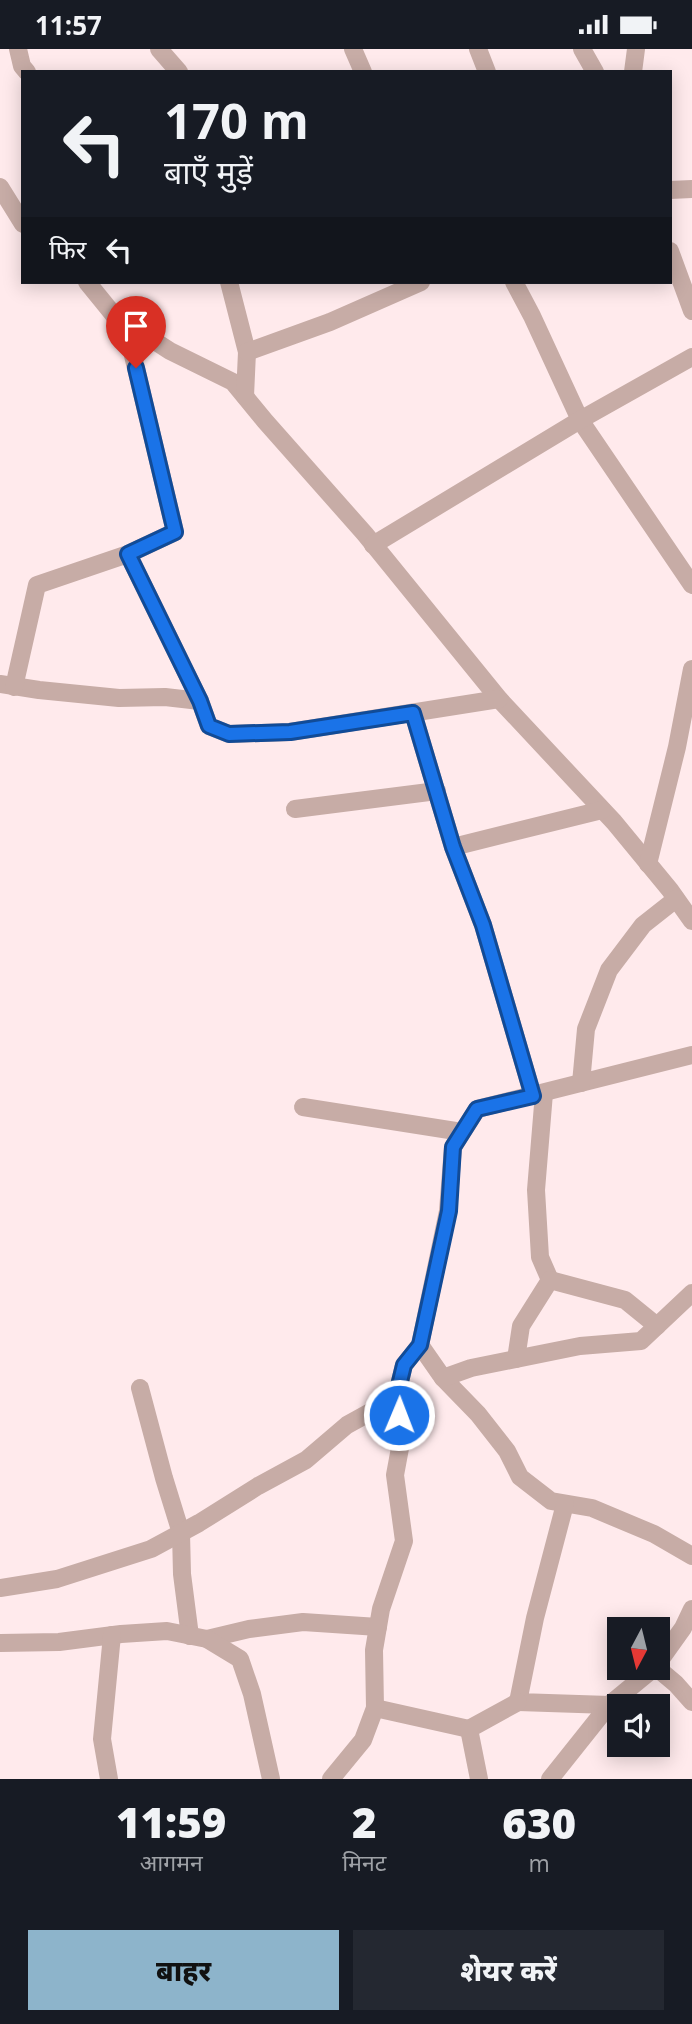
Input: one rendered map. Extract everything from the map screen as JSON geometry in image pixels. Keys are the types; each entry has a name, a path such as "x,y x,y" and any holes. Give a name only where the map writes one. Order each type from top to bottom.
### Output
{"street":[{"path":"18,49 25,70"},
{"path":"159,49 177,70"},
{"path":"353,49 362,70"},
{"path":"478,49 486,70"},
{"path":"582,49 595,70"},
{"path":"633,70 636,49"},
{"path":"0,187 21,221"},
{"path":"672,190 692,189"},
{"path":"672,256 692,311"},
{"path":"89,284 113,314 170,351 233,382 373,545 499,699 648,864 692,921"},
{"path":"230,284 247,352 245,396"},
{"path":"247,352 330,322 416,284"},
{"path":"515,284 580,420 692,585"},
{"path":"125,322 175,532 128,554 37,585 7,686 119,698 165,697 200,701"},
{"path":"373,545 580,420 692,357"},
{"path":"128,554 200,701 209,726 229,734 290,732 499,699"},
{"path":"648,864 677,747 692,669"},
{"path":"413,713 453,847 483,925 538,1095 536,1190 540,1257 550,1280"},
{"path":"295,809 437,791"},
{"path":"453,847 602,810"},
{"path":"581,1083 586,1029 609,970 643,925 676,899"},
{"path":"331,1779 363,1740 374,1708 374,1650 378,1627 404,1541 395,1475 403,1432 396,1398 404,1365 420,1345 449,1211 453,1147 477,1109 692,1055"},
{"path":"303,1107 462,1132"},
{"path":"550,1280 625,1300 657,1326"},
{"path":"516,1359 521,1326 550,1280"},
{"path":"443,1378 471,1368 580,1346 641,1341 692,1293"},
{"path":"420,1345 443,1378 478,1414 507,1451 520,1477 551,1501 592,1508 654,1534 692,1556"},
{"path":"140,1388 181,1533 182,1574 199,1637"},
{"path":"0,1588 57,1579 151,1549 306,1460 347,1425 396,1398"},
{"path":"518,1702 535,1618 565,1504"},
{"path":"670,1646 692,1609"},
{"path":"199,1637 303,1622 378,1627"},
{"path":"0,1643 59,1641 167,1631 199,1637 240,1660 271,1779"},
{"path":"109,1779 102,1739 112,1635"},
{"path":"670,1679 692,1702"},
{"path":"623,1694 640,1680"},
{"path":"374,1708 469,1729 518,1702 607,1706"},
{"path":"550,1779 607,1708"},
{"path":"469,1729 480,1779"}],"route":[{"path":"136,368 175,532 128,554 200,701 209,726 229,734 290,732 413,713 453,847 483,925 533,1096 477,1109 453,1147 449,1211 420,1345 404,1365 396,1398 399,1415"}]}
